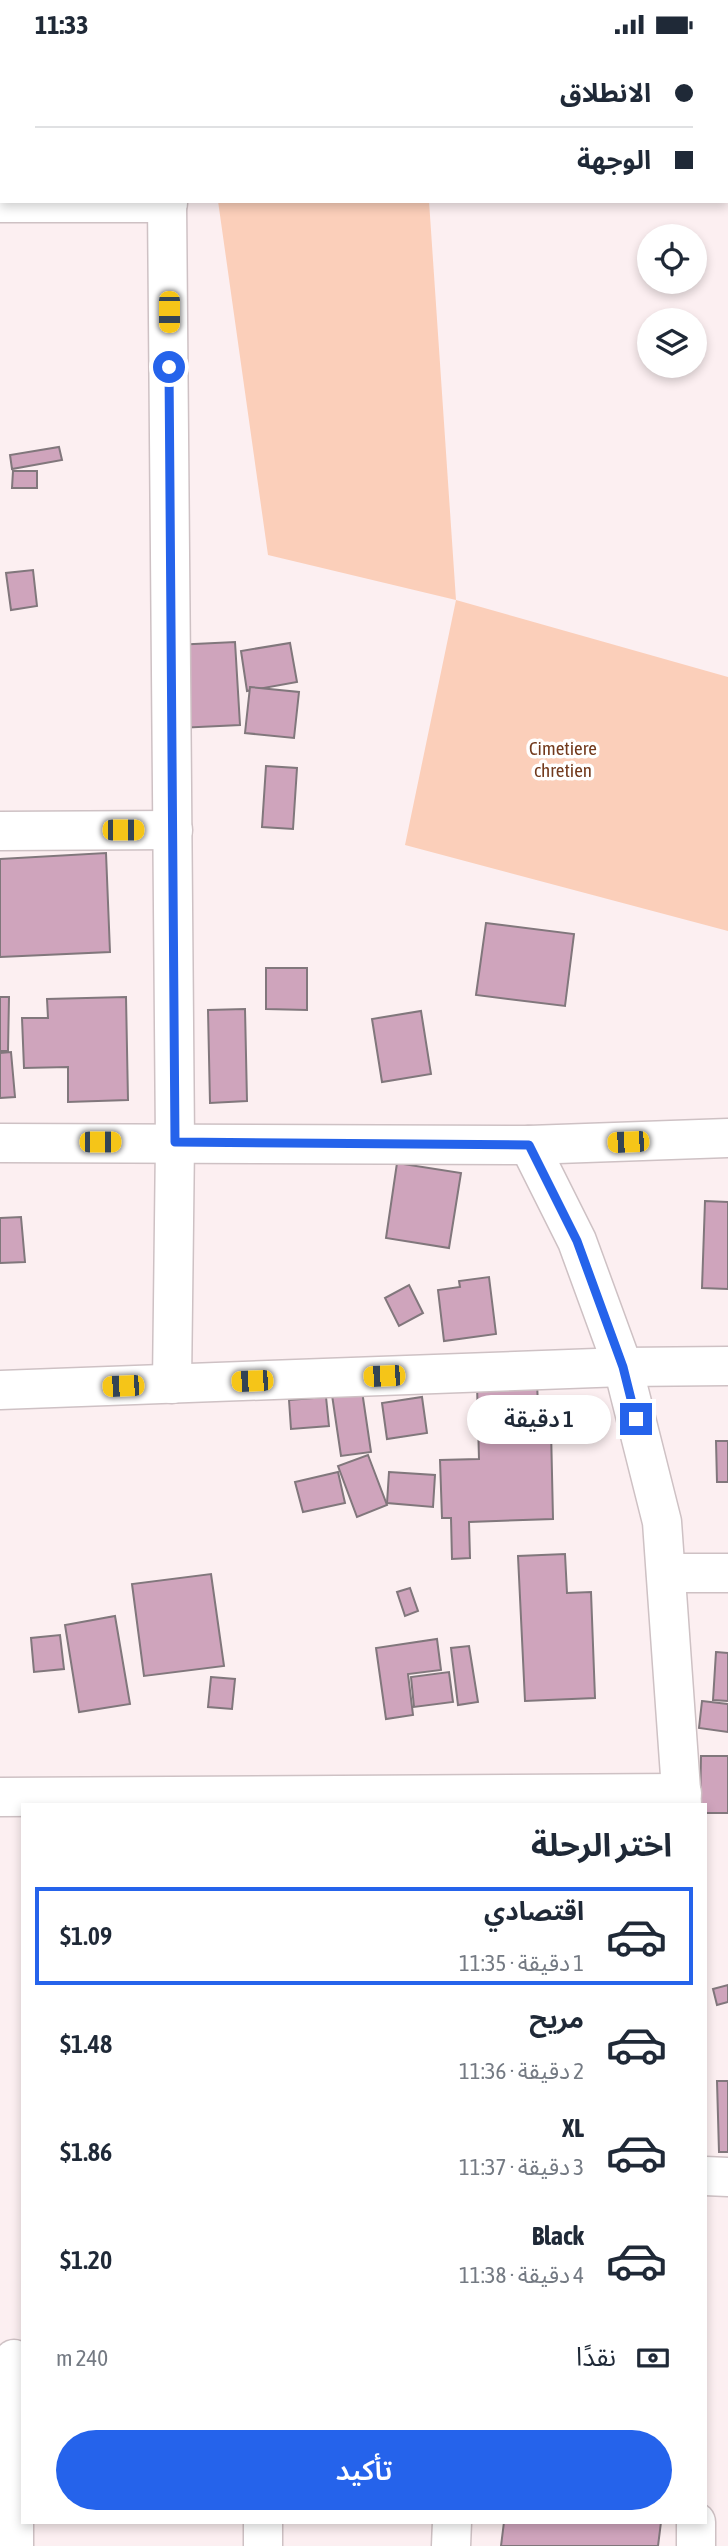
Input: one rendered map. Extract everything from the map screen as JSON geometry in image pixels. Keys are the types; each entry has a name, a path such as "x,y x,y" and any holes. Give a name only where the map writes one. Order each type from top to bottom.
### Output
{"street":[{"path":"168,203 175,1142 172,1384"},
{"path":"0,831 173,830"},
{"path":"0,1143 529,1145 728,1138"},
{"path":"0,1797 682,1798 662,1522 623,1367 577,1241 529,1145"},
{"path":"0,1390 623,1367 728,1366"},
{"path":"666,1573 728,1573"},
{"path":"707,2176 728,2177"},
{"path":"12,2359 14,2546"},
{"path":"263,2524 263,2546"},
{"path":"450,2546 452,2524"},
{"path":"696,2524 696,2546"}],"green space":[{"path":"218,203 429,203 456,600 268,555"},
{"name":"Cimetiere chretien","path":"456,600 728,677 728,931 405,845"}],"building":[{"path":"59,447 62,460 12,469 10,455"},
{"path":"13,471 37,471 37,488 12,488"},
{"path":"33,570 37,606 11,610 6,573"},
{"path":"235,642 240,725 178,728 174,645"},
{"path":"290,643 297,682 247,691 241,651"},
{"path":"250,687 299,692 294,738 245,733"},
{"path":"266,766 297,768 293,829 262,827"},
{"path":"106,853 110,952 0,957 0,859"},
{"path":"486,923 574,934 565,1006 476,995"},
{"path":"266,968 307,968 307,1010 266,1009"},
{"path":"0,997 9,997 8,1051 0,1051"},
{"path":"126,997 128,1100 68,1102 68,1067 24,1068 22,1018 48,1018 47,999"},
{"path":"245,1009 247,1101 210,1103 208,1010"},
{"path":"421,1011 431,1074 382,1082 372,1019"},
{"path":"11,1052 15,1097 0,1098 0,1053"},
{"path":"397,1163 461,1173 449,1248 386,1238"},
{"path":"705,1201 728,1202 728,1289 702,1288"},
{"path":"21,1217 25,1262 0,1263 0,1218"},
{"path":"489,1277 496,1334 444,1341 438,1290 460,1287 459,1281"},
{"path":"409,1285 423,1313 399,1326 385,1298"},
{"path":"537,1382 539,1430 551,1429 553,1519 469,1522 470,1558 452,1559 451,1518 442,1518 440,1460 479,1459 477,1385"},
{"path":"362,1391 371,1452 341,1456 332,1395"},
{"path":"326,1397 329,1426 291,1429 289,1400"},
{"path":"422,1397 427,1433 387,1439 382,1403"},
{"path":"716,1441 728,1441 728,1482 717,1482"},
{"path":"368,1455 387,1505 357,1517 338,1466"},
{"path":"338,1472 345,1503 303,1512 295,1482"},
{"path":"389,1472 435,1475 433,1507 387,1503"},
{"path":"565,1554 567,1593 591,1592 595,1698 525,1701 518,1556"},
{"path":"211,1574 224,1666 144,1676 132,1584"},
{"path":"410,1588 418,1611 405,1616 397,1592"},
{"path":"115,1616 130,1704 79,1712 65,1625"},
{"path":"60,1635 64,1669 34,1672 31,1638"},
{"path":"437,1639 441,1670 408,1674 413,1715 386,1719 376,1648"},
{"path":"469,1646 478,1702 458,1705 451,1648"},
{"path":"716,1652 728,1653 728,1701 713,1700"},
{"path":"449,1672 453,1702 414,1707 411,1677"},
{"path":"211,1677 235,1679 232,1709 208,1707"},
{"path":"702,1701 728,1704 728,1732 699,1728"},
{"path":"701,1756 728,1756 728,1813 707,1813 707,1803 700,1803"},
{"path":"728,1985 728,2002 717,2005 713,1989"},
{"path":"717,2081 728,2081 728,2152 719,2152"},
{"path":"504,2524 661,2524 658,2546 501,2546"}],"route":[{"path":"169,367 175,1142 529,1145 577,1241 623,1367 636,1419"}]}
